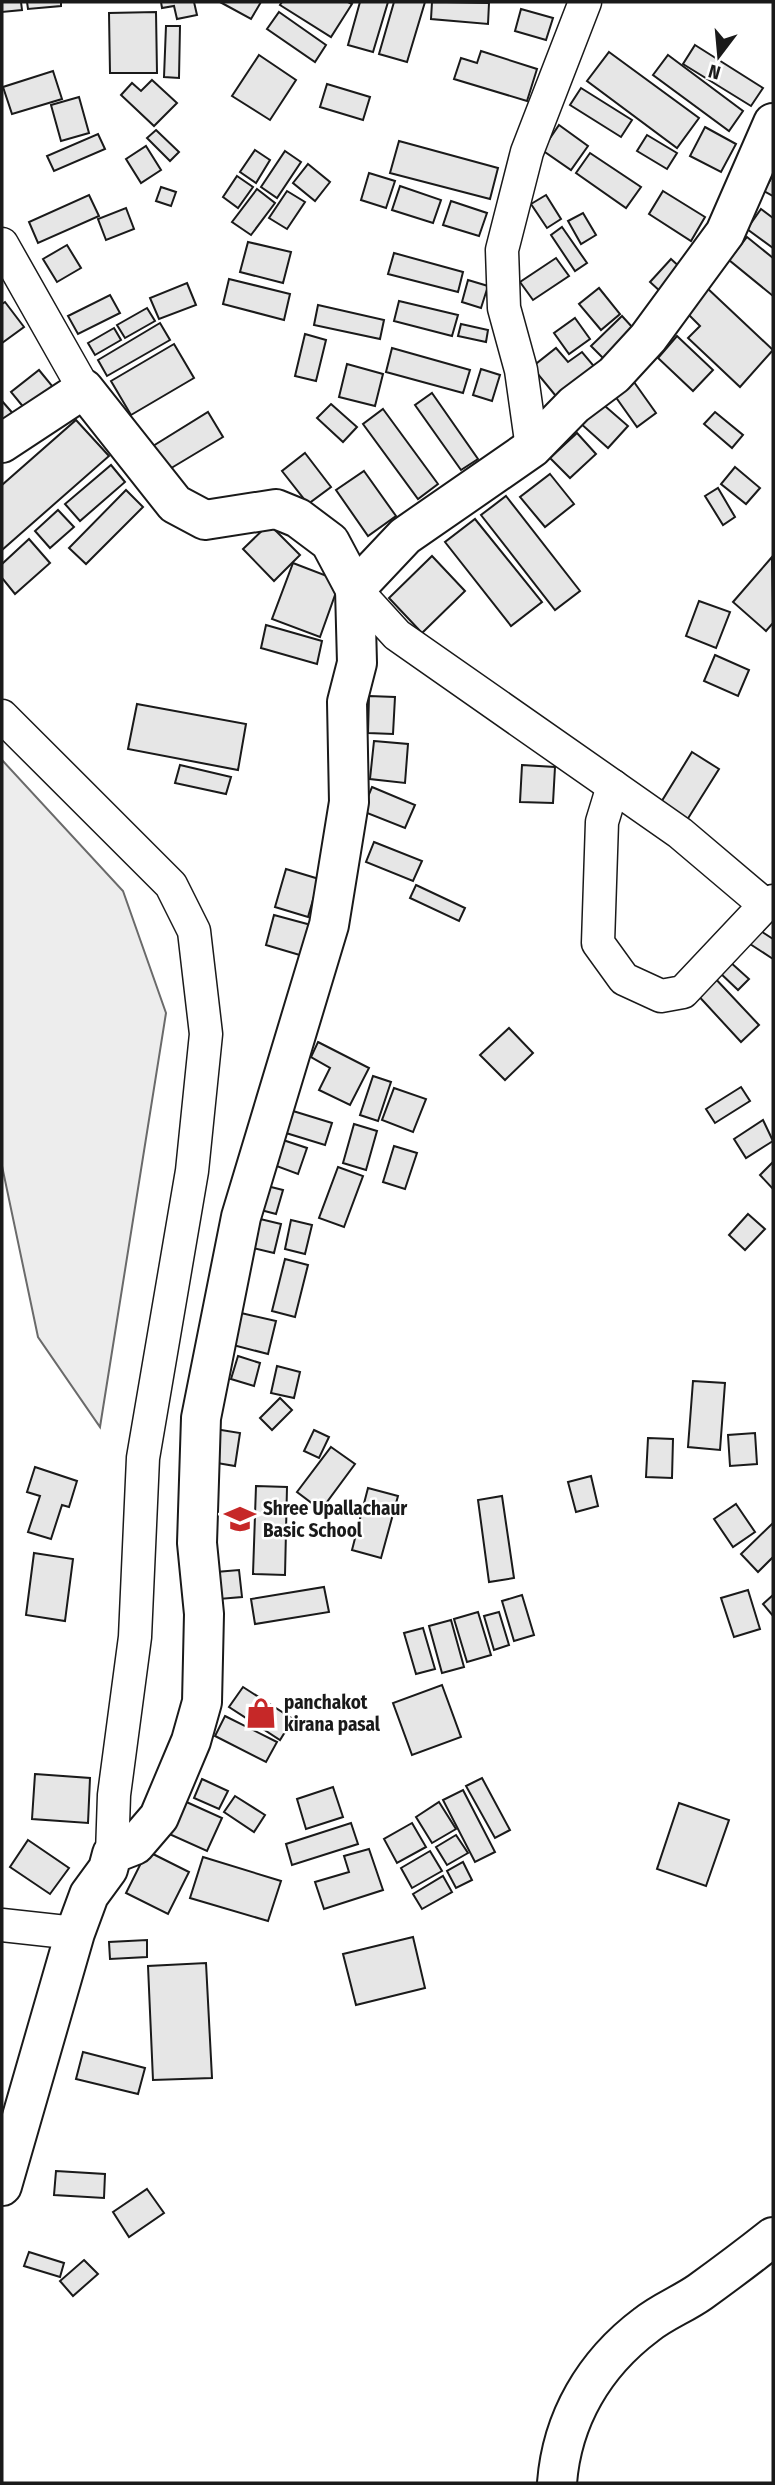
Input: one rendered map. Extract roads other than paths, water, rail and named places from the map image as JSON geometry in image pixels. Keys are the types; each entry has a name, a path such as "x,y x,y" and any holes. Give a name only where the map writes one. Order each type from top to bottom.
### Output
{"main road":[{"path":"355,589 405,536 532,448 574,405 614,375 666,317 725,233 773,123"},
{"path":"2,443 84,389 175,504 205,520 276,509 298,518 330,542 355,589 357,663 347,702 349,802 329,925 241,1217 201,1418 197,1543 204,1614 202,1702 191,1741 159,1817 135,1845 111,1854 108,1869 89,1895 75,1933 2,2186"},
{"path":"557,2483 559,2453 580,2397 617,2353 646,2325 698,2294 773,2237"}],"street":[{"path":"532,448 521,370 504,308 502,250 527,152 584,2"},
{"path":"2,244 84,389"},
{"path":"355,589 397,635 613,786 680,833 769,903 683,992 660,996 624,979 598,943 602,822 613,786"},
{"path":"2,716 171,885 194,931 206,1034 192,1171 143,1458 135,1637 114,1794 111,1854"},
{"path":"2,1925 75,1933"}],"place":[{"name":"Shree Upallachaur Basic School","path":"240,1519"},
{"name":"panchakot kirana pasal","path":"261,1713"}]}
